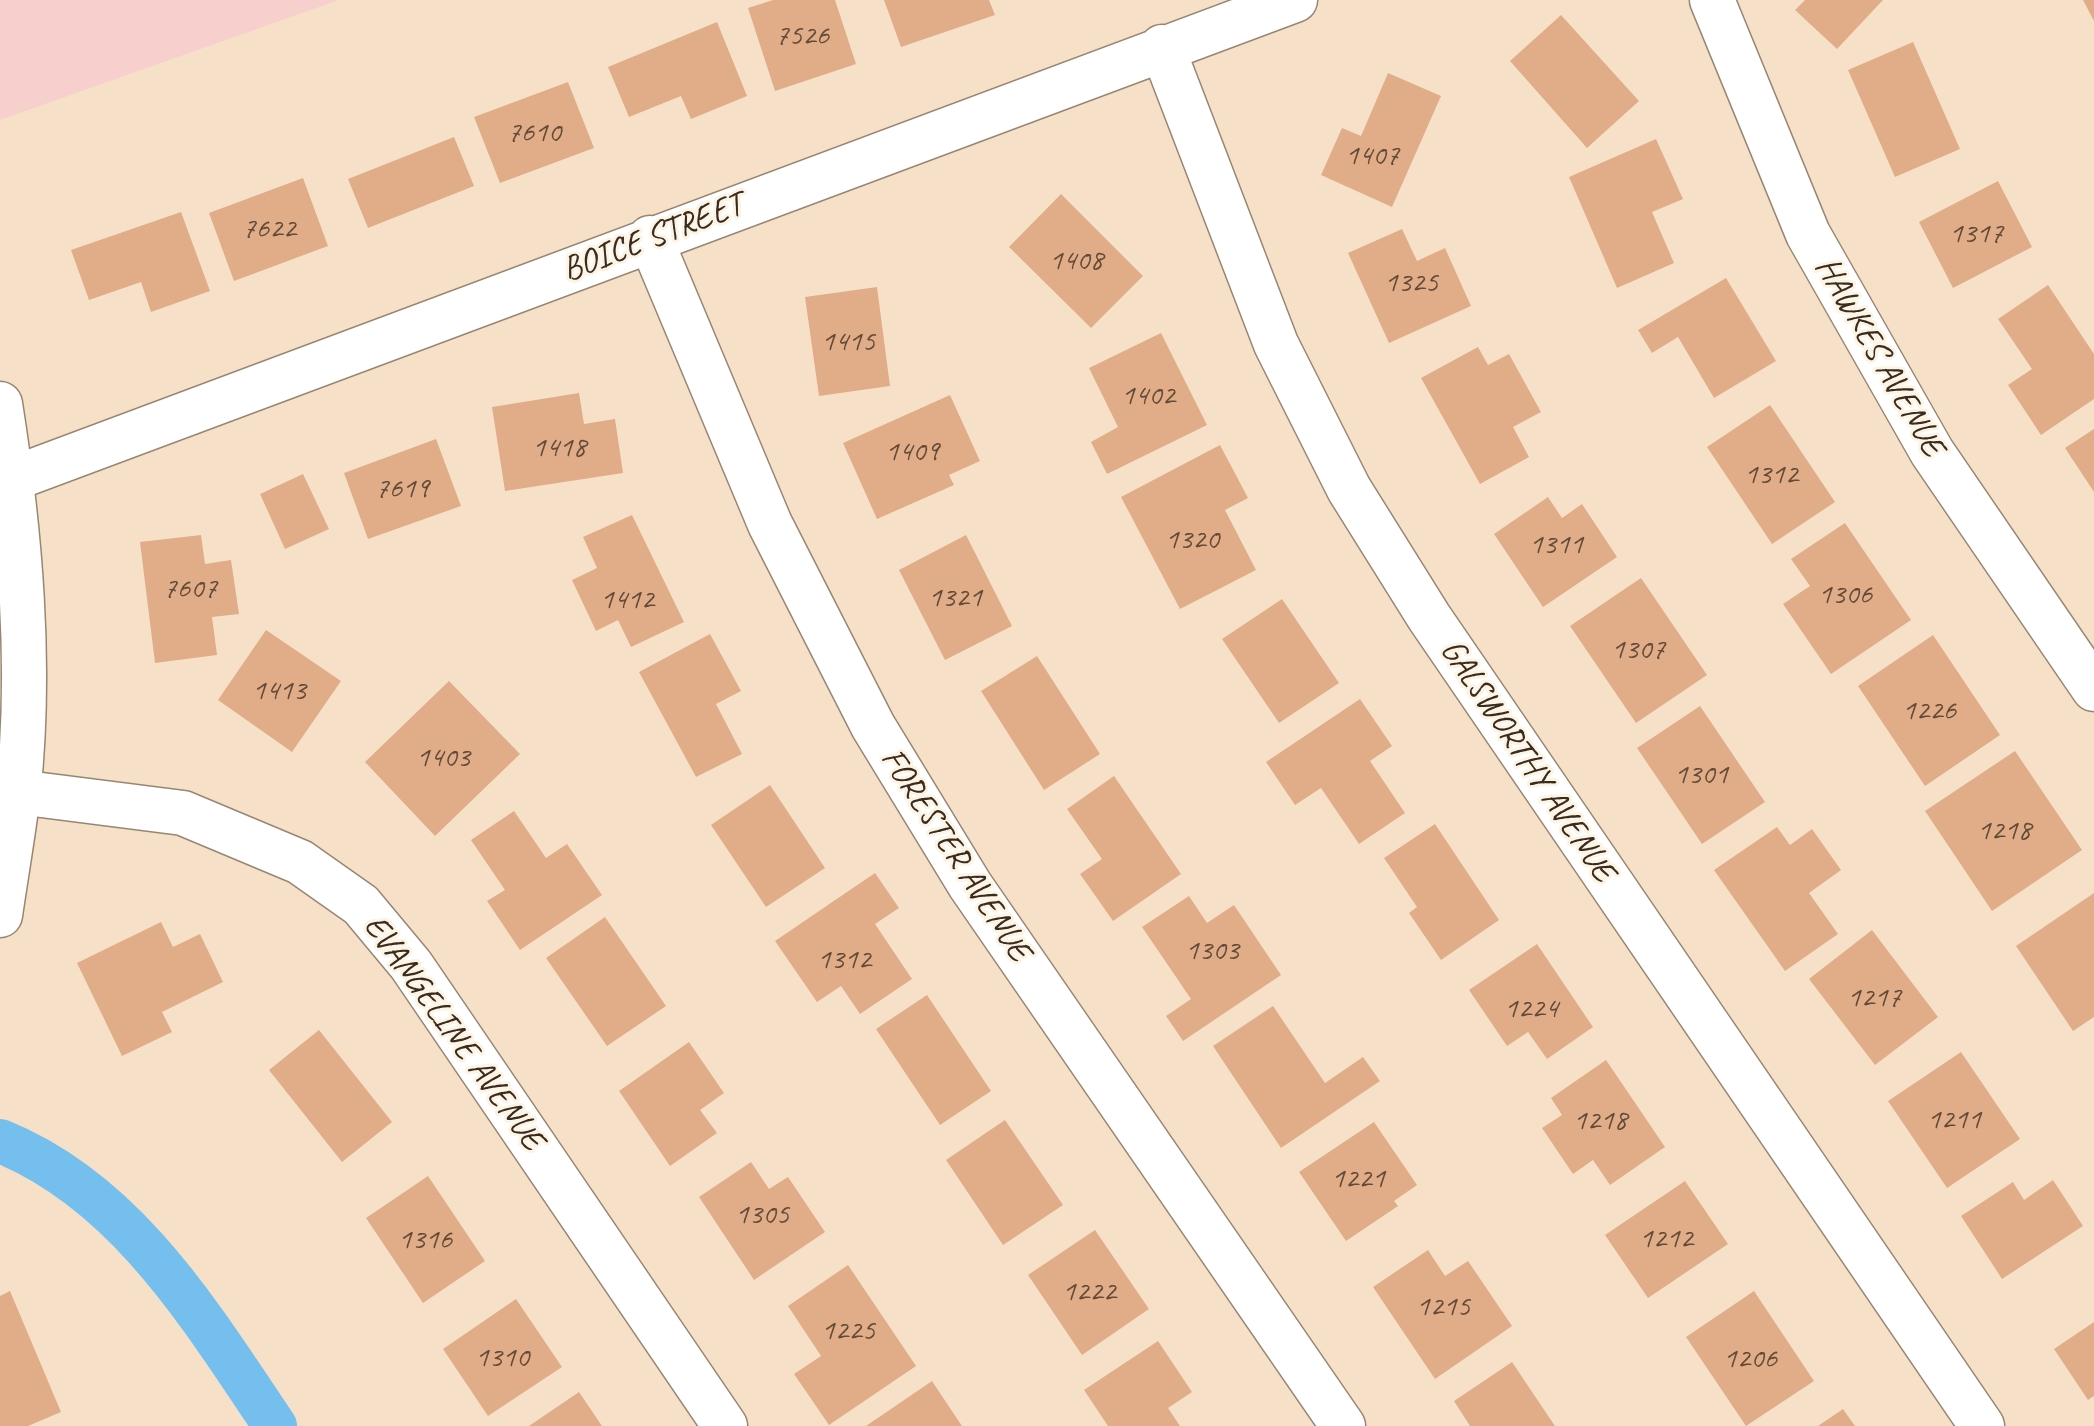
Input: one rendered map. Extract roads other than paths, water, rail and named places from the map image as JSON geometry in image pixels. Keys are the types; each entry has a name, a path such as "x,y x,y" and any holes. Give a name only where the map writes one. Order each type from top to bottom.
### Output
{"street":[{"name":"BOICE STREET","path":"12,479 650,238 1295,0"},
{"name":"HAWKES AVENUE","path":"1712,0 1775,159 1816,247 1932,452 2094,689"},
{"name":"GALSWORTHY AVENUE","path":"1162,47 1276,344 1349,489 1429,617 1982,1426"},
{"name":"FORESTER AVENUE","path":"650,238 770,524 873,726 970,885 1343,1426"},
{"path":"0,404 12,479 24,651 18,792 0,915"},
{"name":"EVANGELINE AVENUE","path":"18,792 183,813 300,862 361,905 411,965 725,1426"}],"waterway":[{"path":"0,1141 45,1163 86,1192 124,1225 189,1302 275,1426"}]}
